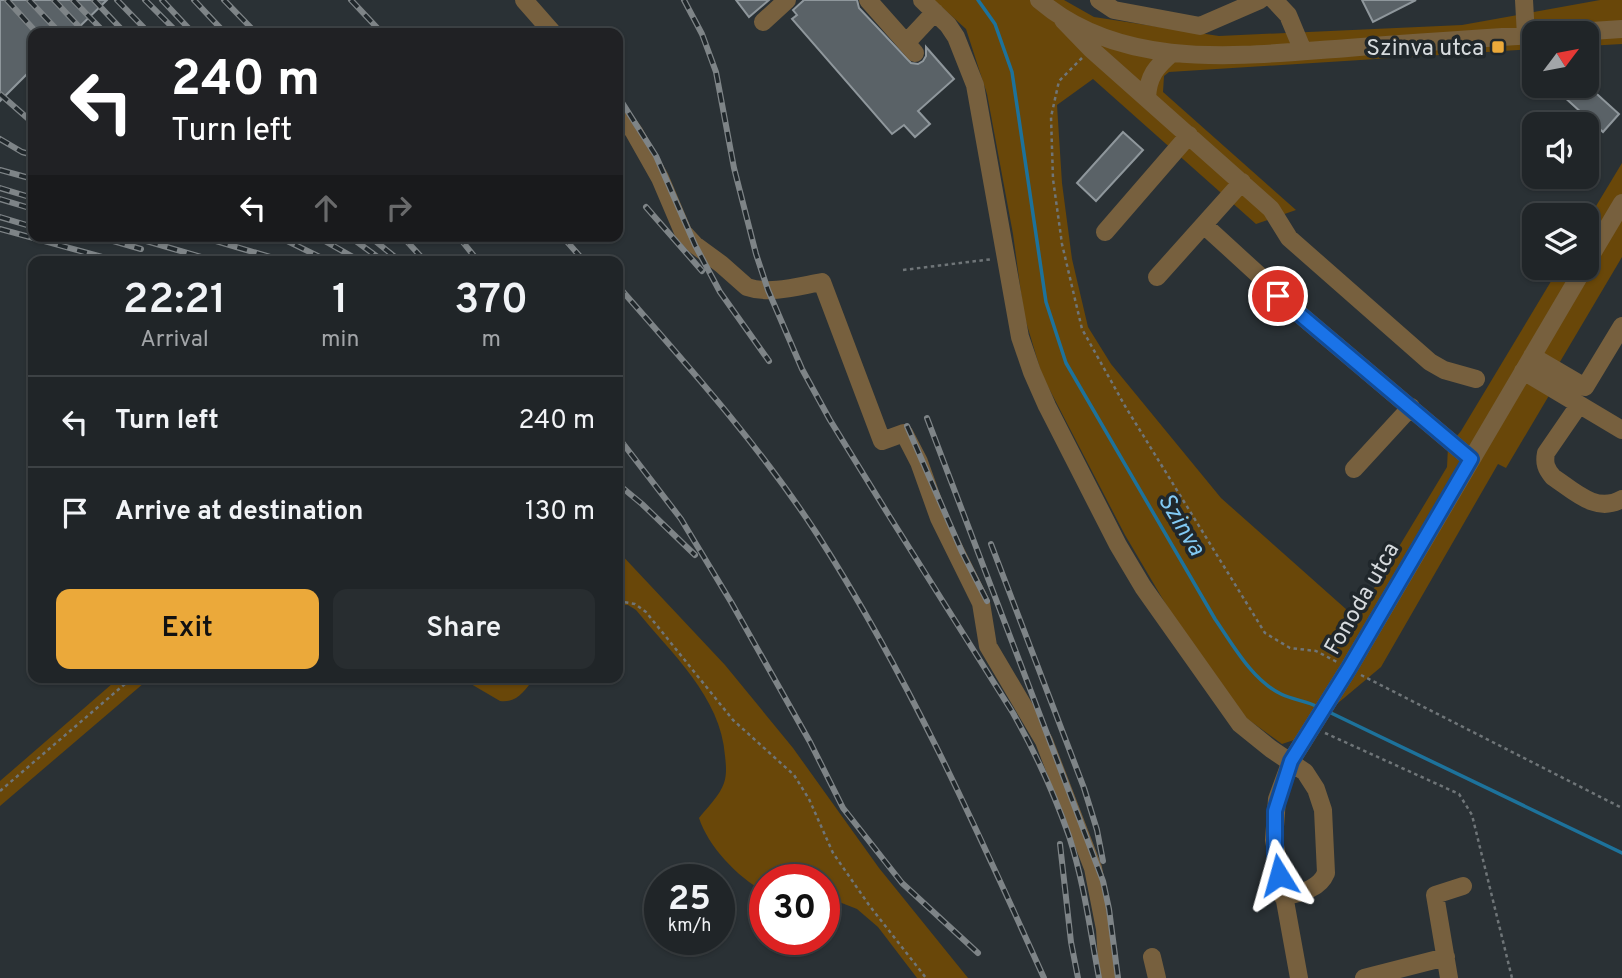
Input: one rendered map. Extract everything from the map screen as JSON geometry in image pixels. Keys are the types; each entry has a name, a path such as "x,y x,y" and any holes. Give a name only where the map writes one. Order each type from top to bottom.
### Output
{"street":[{"path":"524,0 549,28"},
{"path":"762,22 787,0"},
{"path":"868,0 910,48 932,9 956,37 975,85 1020,337 1032,372 1118,545 1143,587 1240,724 1305,772 1320,799 1326,873 1320,883 1300,893 1283,897"},
{"path":"1099,0 1114,10 1200,26 1260,0"},
{"path":"1274,0 1288,15 1303,51"},
{"path":"1524,0 1528,21"},
{"path":"1049,2 1091,49 1278,217 1289,238 1430,362 1444,370 1476,379"},
{"path":"1063,20 1106,37 1153,51 1172,53 1231,55 1522,36"},
{"path":"1600,30 1622,29"},
{"path":"1147,98 1150,76 1172,53"},
{"path":"623,117 660,178 679,225 688,239 747,287 778,289 822,282 882,442 904,433 919,462 939,518 981,603 988,646 1044,741 1093,868 1105,929 1108,978"},
{"path":"1105,232 1189,135"},
{"path":"1157,278 1242,182"},
{"path":"1599,242 1622,203"},
{"path":"1205,225 1262,278"},
{"name":"Fonoda utca","path":"1299,978 1275,854 1277,799 1291,761 1315,733 1334,692 1577,280"},
{"path":"1278,296 1471,459"},
{"path":"1527,364 1585,387 1622,326"},
{"path":"1527,364 1579,405 1622,430"},
{"path":"1579,405 1546,453 1544,462 1548,471 1595,504 1610,505 1622,499"},
{"path":"1354,469 1411,407"},
{"path":"1449,978 1435,895 1463,886"},
{"path":"1152,957 1157,978"},
{"path":"1364,978 1446,957"}],"path":[{"path":"1091,49 1059,81 1051,117 1054,179 1062,244 1082,329 1125,406 1265,633 1290,648 1316,651 1622,808"},
{"path":"903,270 1006,258"},
{"path":"623,602 635,604 646,612 733,720 794,775 809,799 833,853 869,905 926,978"},
{"path":"0,791 126,683"},
{"path":"1315,733 1459,794 1472,815 1512,978"}],"shaded area":[{"path":"934,0 1064,0 1094,17 1219,36 1462,25 1600,0 1622,0 1622,44 1600,45 1600,21 1522,21 1522,50 1169,72 1164,76 1163,92 1296,210 1256,224 1093,79 1057,105 1062,183 1072,259 1088,327 1111,364 1221,498 1356,618 1447,467 1448,447 1461,431 1552,280 1599,280 1598,203 1622,163 1622,257 1551,377 1557,382 1506,468 1498,464 1381,667 1294,740 1282,744 1246,718 1181,630 1125,535 1042,375 1024,315 1013,234 987,94 966,29"},
{"path":"623,556 725,665 793,748 879,868 968,978 917,978 878,927 857,909 840,902 840,864 749,864 749,881 735,870 735,864 729,864 725,860 709,839 699,818 716,797 725,780 726,763 714,714 692,677 636,610 623,605"},
{"path":"113,683 144,683 0,806 0,781"},
{"path":"469,683 530,683 512,700 500,701"}],"building":[{"path":"0,0 107,0 78,28 28,28 28,73 0,101"},
{"path":"736,0 769,0 749,17"},
{"path":"804,0 857,0 859,8 911,63 918,64 923,61 926,47 954,79 918,111 930,124 915,137 904,125 892,134 792,19 797,15 793,10"},
{"path":"1362,0 1416,0 1373,22"},
{"path":"1600,97 1619,114 1603,132 1599,128 1599,112 1581,112 1565,98"},
{"path":"1123,132 1143,150 1096,201 1077,183"}],"waterway":[{"name":"Szinva","path":"978,0 995,24 1012,72 1046,302 1066,363 1215,619 1236,650 1252,671 1271,688 1318,707"},
{"name":"Szinva","path":"1329,712 1622,853"}],"railway":[{"path":"7,0 32,28"},
{"path":"29,0 55,28"},
{"path":"54,0 80,28"},
{"path":"73,0 100,28"},
{"path":"94,0 120,28"},
{"path":"117,0 144,28"},
{"path":"145,0 173,28"},
{"path":"162,0 188,28"},
{"path":"194,0 220,28"},
{"path":"224,0 251,28"},
{"path":"351,0 377,28"},
{"path":"684,0 702,34 716,72 734,168 768,290 802,369 830,420 1013,713 1036,758 1057,804 1074,853 1099,978"},
{"path":"0,94 28,119"},
{"path":"623,104 656,156 695,245 720,292 769,361"},
{"path":"0,139 28,154"},
{"path":"0,170 28,178"},
{"path":"0,188 28,196"},
{"path":"0,199 28,207"},
{"path":"646,207 702,271"},
{"path":"0,217 28,225"},
{"path":"0,229 28,237"},
{"path":"48,242 99,256"},
{"path":"117,242 141,249"},
{"path":"150,242 198,256"},
{"path":"219,242 267,256"},
{"path":"289,242 318,256"},
{"path":"327,242 351,256"},
{"path":"357,242 376,256"},
{"path":"376,242 394,256"},
{"path":"408,242 420,256"},
{"path":"463,242 474,256"},
{"path":"567,242 580,256"},
{"path":"623,292 722,407 771,469 795,501 850,587 939,752 1044,978"},
{"path":"927,418 1103,881 1118,978"},
{"path":"907,426 962,552 987,601"},
{"path":"623,444 681,519 810,742 843,808 902,883 978,953"},
{"path":"623,488 695,555"},
{"path":"991,544 1084,788 1103,861"},
{"path":"1060,844 1071,942 1078,978"}],"place":[{"name":"Szinva utca","path":"1498,47"}],"route":[{"path":"1278,296 1471,459 1349,668 1291,761 1275,811 1275,854 1279,875"}]}
